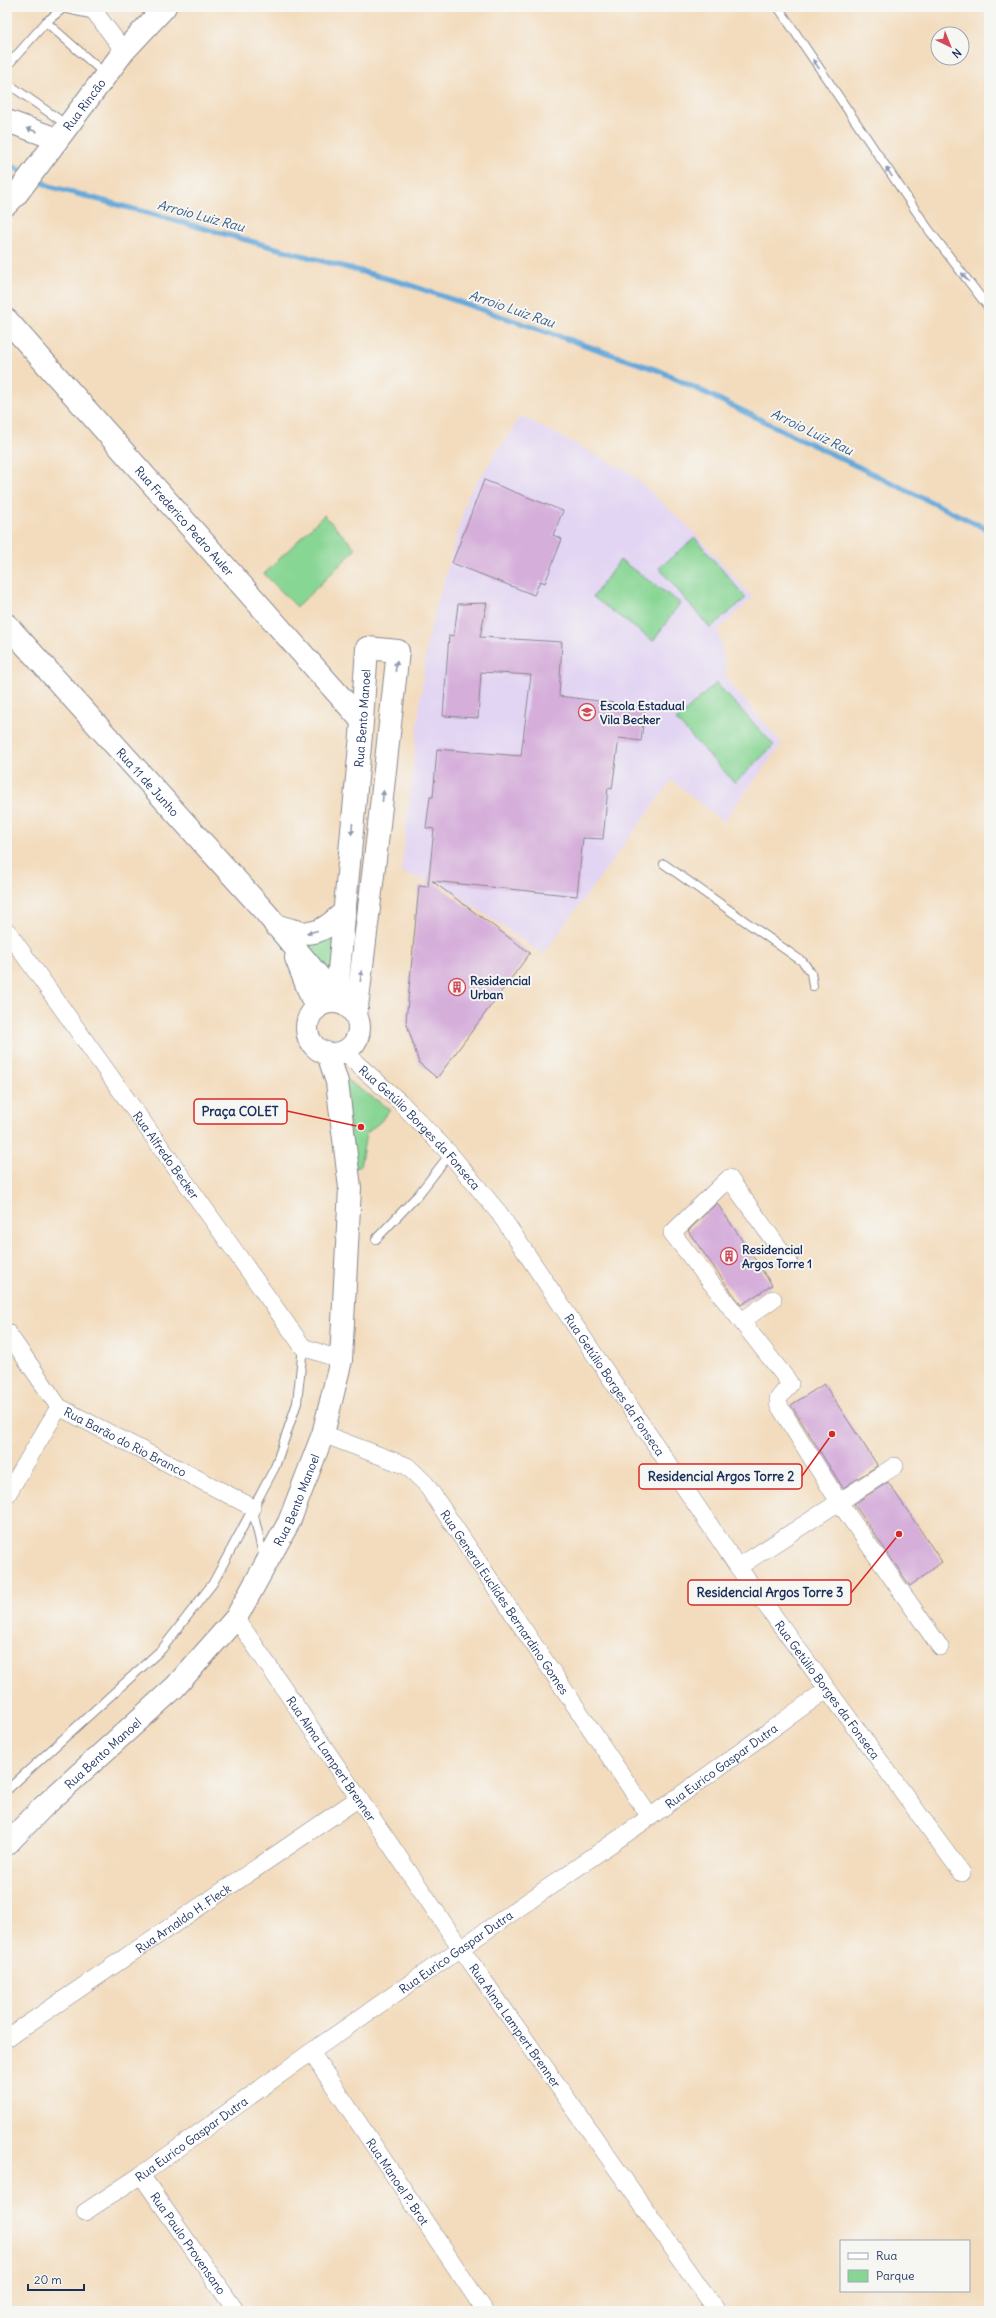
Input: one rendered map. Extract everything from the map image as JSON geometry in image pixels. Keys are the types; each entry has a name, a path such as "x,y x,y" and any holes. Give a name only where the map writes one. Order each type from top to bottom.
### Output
{"main road":[{"name":"Rua Rincão","path":"13,195 124,51 165,7"},
{"path":"7,121 57,139"},
{"name":"Rua Frederico Pedro Auler","path":"7,320 362,721"},
{"name":"Rua 11 de Junho","path":"7,625 167,801 326,984 326,1005"},
{"name":"Rua Bento Manoel","path":"326,1005 344,912 362,721 367,648 398,650 356,1015"},
{"path":"281,932 305,934 318,931 332,924 344,912"},
{"path":"326,1005 350,1009 356,1015 359,1031 357,1039 337,1052 320,1051 309,1038 308,1020 326,1005"},
{"name":"Rua Bento Manoel","path":"7,1844 44,1807 175,1687 236,1618 289,1522 323,1434 341,1360 350,1188 337,1082 337,1052"}],"street":[{"path":"95,12 124,51"},
{"name":"Rua Alfredo Becker","path":"7,931 303,1347"},
{"name":"Rua Getúlio Borges da Fonseca","path":"337,1052 356,1063 400,1102 450,1154 498,1213 738,1566 826,1690 962,1873"},
{"path":"789,1262 730,1178 672,1233 790,1384 778,1399 778,1404 839,1502 940,1647"},
{"path":"742,1321 773,1299"},
{"name":"Rua Barão do Rio Branco","path":"7,1332 59,1407 252,1507"},
{"path":"303,1347 341,1360"},
{"path":"7,1495 59,1407"},
{"name":"Rua General Euclídes Bernardino Gomes","path":"323,1434 407,1466 425,1483 650,1817"},
{"path":"738,1566 895,1466"},
{"name":"Rua Alma Lampert Brenner","path":"236,1618 460,1947 717,2311"},
{"name":"Rua Eurico Gaspar Dutra","path":"85,2212 141,2175 460,1947 650,1817 826,1690"},
{"name":"Rua Arnaldo H. Fleck","path":"7,2038 359,1798"},
{"name":"Rua Manoel P. Brot","path":"312,2052 485,2311"},
{"name":"Rua Paulo Provensano","path":"141,2175 236,2311"}],"lane":[{"path":"778,7 929,230 989,308"},
{"path":"7,66 59,8 95,12"},
{"path":"46,22 106,75"},
{"path":"7,83 57,139"},
{"path":"664,864 803,962 811,973 813,986"},
{"path":"376,1239 418,1195 450,1154"},
{"path":"7,1790 162,1648 213,1583 252,1507 275,1467 297,1403 303,1347"},
{"path":"252,1507 265,1565"}],"shaded area":[{"name":"Escola Estadual Vila Becker","path":"521,416 629,472 694,532 753,598 718,630 728,681 782,744 723,822 672,780 543,954 440,883 401,873 427,641 468,495"}],"green space":[{"path":"324,515 356,549 297,607 264,574"},
{"path":"695,538 746,598 710,628 659,568"},
{"path":"620,560 680,603 653,641 593,597"},
{"path":"716,683 774,745 735,783 676,720"},
{"path":"338,923 330,983 289,934"},
{"path":"345,1079 390,1109 381,1121 366,1134 360,1167 353,1168"}],"building":[{"path":"484,480 563,511 553,535 562,539 545,583 540,581 534,595 452,563"},
{"path":"487,603 480,637 562,642 559,696 645,707 641,741 619,738 612,789 608,788 603,839 583,838 577,896 432,881 530,953 437,1078 419,1063 406,1021 419,886 428,887 434,829 426,828 430,797 433,797 437,749 521,756 531,675 481,672 478,718 443,716 449,635 454,636 458,604"},
{"name":"Residencial Argos Torre 1","path":"717,1203 772,1285 741,1305 688,1231"},
{"path":"824,1384 877,1466 843,1488 791,1405"},
{"path":"888,1482 942,1562 910,1586 854,1504"}],"waterway":[{"name":"Arroio Luiz Rau","path":"7,163 26,174"},
{"name":"Arroio Luiz Rau","path":"34,178 49,186 407,284 660,371 989,530"}],"place":[{"name":"Escola Estadual Vila Becker","path":"587,712"},
{"name":"Residencial Urban","path":"457,987"},
{"name":"Praça COLET","path":"361,1127"},
{"name":"Residencial Argos Torre 1","path":"729,1256"},
{"name":"Residencial Argos Torre 2","path":"832,1434"},
{"name":"Residencial Argos Torre 3","path":"899,1534"}]}
